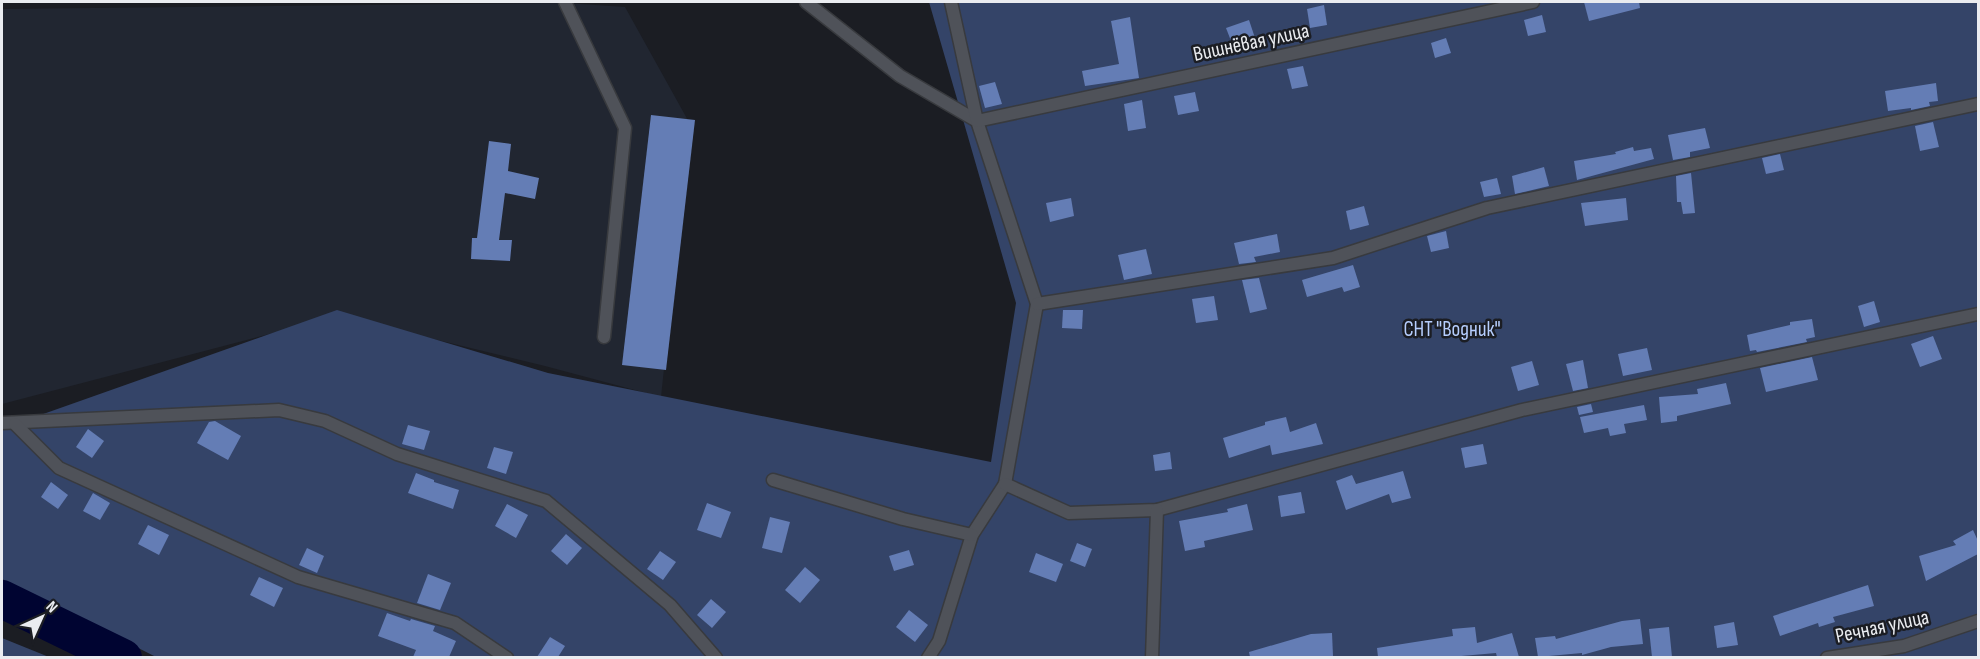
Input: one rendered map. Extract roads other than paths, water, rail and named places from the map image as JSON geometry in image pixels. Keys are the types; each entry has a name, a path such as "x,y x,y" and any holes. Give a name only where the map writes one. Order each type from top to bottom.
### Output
{"lane":[{"path":"565,2 625,128 604,337"},
{"path":"806,2 900,76 977,121"},
{"path":"928,657 939,641 972,535 1005,484 1036,304 977,121 951,2"},
{"name":"Вишнёвая улица","path":"977,121 1533,2"},
{"path":"1036,304 1333,258 1487,208 1978,104"},
{"path":"1005,484 1070,513 1157,510 1522,410 1978,314"},
{"path":"2,423 279,410 325,420 397,454 546,501 670,605 716,657"},
{"path":"15,424 59,468 298,577 455,623 507,657"},
{"path":"773,480 903,519 972,535"},
{"path":"1152,657 1157,510"},
{"name":"Речная улица","path":"1827,657 1904,646 1978,621"}],"waterway":[{"path":"2,599 123,658"}],"park label":[{"name":"СНТ \"Водник\"","path":"1452,329"}]}
